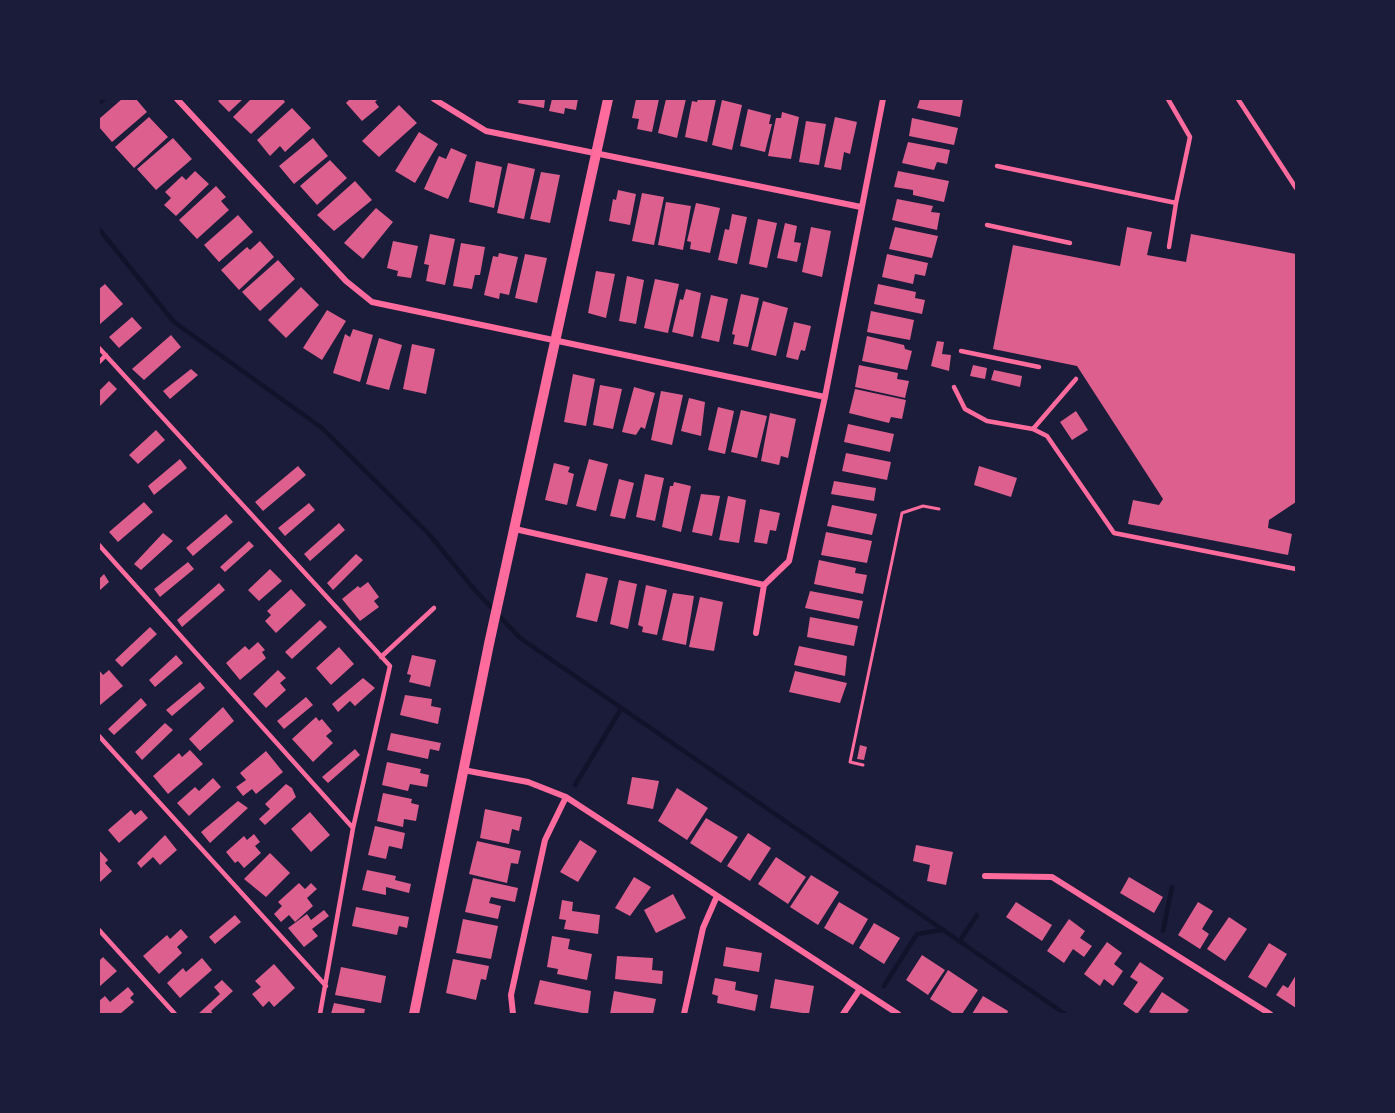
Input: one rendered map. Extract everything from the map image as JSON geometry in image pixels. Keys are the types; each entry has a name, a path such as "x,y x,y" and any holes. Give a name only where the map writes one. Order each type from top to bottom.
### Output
{"street":[{"path":"177,99 346,281 372,302 825,397"},
{"path":"434,99 467,122 486,131 861,207"},
{"path":"414,1014 489,644 608,99"},
{"path":"756,633 764,585 789,561 825,397 883,99"},
{"path":"515,529 764,585"},
{"path":"464,770 528,783 566,797 898,1014"},
{"path":"513,1014 511,995 545,840 566,797"},
{"path":"985,876 1052,877 1270,1014"},
{"path":"684,1014 703,928 717,896"},
{"path":"843,1014 860,989"}],"lane":[{"path":"1168,99 1190,137 1169,247"},
{"path":"1238,99 1296,188"},
{"path":"998,166 1176,203"},
{"path":"987,225 1070,243"},
{"path":"99,348 390,666 353,828 320,1014"},
{"path":"961,351 1039,367"},
{"path":"99,362 106,356"},
{"path":"1033,429 1076,379"},
{"path":"954,387 965,409 987,421 1033,429 1047,436 1114,532 1296,569"},
{"path":"99,545 353,828"},
{"path":"381,657 434,608"},
{"path":"99,736 326,986"},
{"path":"99,930 176,1014"}],"path":[{"path":"862,765 850,762 902,513 923,506 939,509"}],"building":[{"path":"122,99 136,99 147,112 112,142 99,127 99,119"},
{"path":"243,99 229,112 218,101"},
{"path":"251,99 283,99 285,102 251,134 233,117"},
{"path":"350,99 378,99 375,102 379,107 362,121 346,103"},
{"path":"519,99 545,99 544,108 518,103"},
{"path":"552,99 578,99 576,110 565,108 564,114 549,111"},
{"path":"636,99 659,99 652,132 637,129 639,119 632,118"},
{"path":"666,99 686,99 677,138 658,133"},
{"path":"698,99 716,99 707,142 685,137 692,101 697,102"},
{"path":"920,99 963,99 960,117 917,108"},
{"path":"722,100 742,105 732,150 712,145"},
{"path":"399,105 417,123 379,157 362,141"},
{"path":"292,108 311,128 285,152 280,146 270,156 257,140"},
{"path":"748,109 771,115 769,124 772,124 765,152 740,146"},
{"path":"782,112 799,117 791,159 768,156 776,118 781,118"},
{"path":"149,117 168,137 134,168 115,147"},
{"path":"835,117 857,122 850,154 844,152 841,170 824,167"},
{"path":"912,118 958,128 954,145 909,136"},
{"path":"806,121 826,124 819,165 799,162"},
{"path":"419,132 438,144 415,183 395,171"},
{"path":"173,138 192,159 156,190 137,169"},
{"path":"313,138 328,156 294,184 279,166"},
{"path":"908,142 950,150 947,164 937,162 934,170 902,163"},
{"path":"451,148 467,155 448,199 424,189 439,156 446,159"},
{"path":"330,160 347,178 317,205 300,186"},
{"path":"476,161 502,167 494,208 469,202"},
{"path":"508,163 535,169 524,219 497,213"},
{"path":"195,171 209,184 176,216 164,205 171,198 165,192 182,176 186,180"},
{"path":"898,171 949,181 944,202 913,195 913,190 894,187"},
{"path":"541,172 560,175 550,223 530,219"},
{"path":"355,181 372,200 334,231 317,215"},
{"path":"216,186 226,197 221,201 229,210 197,239 179,220"},
{"path":"618,190 636,194 630,225 609,221 613,199 616,200"},
{"path":"642,193 664,197 654,245 632,241"},
{"path":"897,199 933,206 931,212 940,213 937,230 892,220"},
{"path":"666,202 691,206 683,250 658,245"},
{"path":"696,203 720,208 710,253 690,249 691,242 687,241"},
{"path":"376,208 393,222 363,259 344,243"},
{"path":"732,214 747,217 737,264 718,260 725,229 729,230"},
{"path":"238,215 253,232 219,262 204,245"},
{"path":"758,219 777,223 767,268 749,264"},
{"path":"785,223 797,226 794,242 801,243 797,262 777,258"},
{"path":"811,227 831,231 822,277 802,272"},
{"path":"895,227 938,236 932,258 889,249"},
{"path":"1127,227 1152,232 1147,255 1186,262 1191,234 1296,254 1296,502 1269,520 1268,528 1292,534 1288,555 1128,524 1133,500 1159,505 1163,499 1077,366 993,349 1013,245 1120,266"},
{"path":"430,234 455,239 445,285 426,281 429,265 424,264"},
{"path":"260,241 274,257 239,290 221,270 247,247 250,250"},
{"path":"393,241 418,246 411,278 397,276 398,271 387,268"},
{"path":"461,243 485,247 480,275 475,275 472,289 453,286"},
{"path":"499,253 518,257 509,295 500,293 499,299 484,295 493,256 498,257"},
{"path":"525,254 547,258 537,303 515,298"},
{"path":"887,254 928,263 925,276 915,274 913,284 882,277"},
{"path":"278,260 295,279 260,311 242,292"},
{"path":"596,271 615,274 606,318 588,313"},
{"path":"627,276 644,280 636,324 619,321"},
{"path":"655,279 679,284 668,333 644,328"},
{"path":"105,284 123,304 99,325 99,289"},
{"path":"878,284 916,292 915,298 925,300 922,314 874,304"},
{"path":"301,287 319,305 286,338 268,320"},
{"path":"686,289 701,293 693,337 672,332 680,299 683,300"},
{"path":"741,294 759,298 748,347 733,344 735,335 732,334"},
{"path":"711,295 728,299 719,342 701,338"},
{"path":"763,301 788,308 776,356 751,350"},
{"path":"327,310 346,321 322,360 303,348"},
{"path":"871,311 914,320 910,340 867,332"},
{"path":"132,317 142,328 119,348 109,337"},
{"path":"794,322 811,326 805,351 801,350 798,360 786,357"},
{"path":"353,329 373,335 360,382 333,373 345,334 350,337"},
{"path":"171,335 181,347 144,380 132,369"},
{"path":"867,336 904,345 905,349 912,351 907,370 862,361"},
{"path":"379,338 402,345 389,390 366,384"},
{"path":"937,341 944,342 942,354 951,355 949,371 931,366"},
{"path":"412,344 435,349 426,394 403,389"},
{"path":"859,365 898,373 897,379 909,381 905,398 855,387"},
{"path":"973,365 987,368 985,379 970,376"},
{"path":"191,369 198,375 170,399 163,391"},
{"path":"994,370 1022,376 1020,387 991,380"},
{"path":"573,374 595,379 586,426 564,422"},
{"path":"109,381 117,389 99,407 99,391"},
{"path":"600,385 622,389 613,429 593,425"},
{"path":"634,387 655,393 645,429 641,427 636,435 622,432"},
{"path":"855,389 906,400 902,419 891,417 889,423 849,413"},
{"path":"661,391 683,395 672,445 651,440"},
{"path":"689,398 705,402 701,436 681,431"},
{"path":"718,407 734,411 725,454 708,450"},
{"path":"741,410 767,416 757,458 731,452"},
{"path":"1076,411 1088,430 1072,440 1060,422"},
{"path":"770,413 796,419 788,458 781,456 779,465 761,461"},
{"path":"848,424 894,434 890,452 844,442"},
{"path":"156,430 165,440 138,464 129,455"},
{"path":"846,453 891,462 887,480 842,471"},
{"path":"180,459 187,468 154,495 148,486"},
{"path":"589,459 608,464 596,511 576,506"},
{"path":"554,463 570,467 568,472 574,474 567,505 545,500"},
{"path":"298,466 306,475 263,511 255,502"},
{"path":"979,466 1017,478 1011,497 974,485"},
{"path":"645,474 664,478 655,521 636,517"},
{"path":"619,479 634,483 625,519 610,516"},
{"path":"834,481 876,488 874,501 831,494"},
{"path":"674,482 691,486 681,532 662,527 670,486 673,486"},
{"path":"701,494 720,496 712,536 692,532"},
{"path":"728,496 746,500 739,543 719,540"},
{"path":"144,502 153,512 118,542 109,532"},
{"path":"309,503 315,510 285,536 278,528"},
{"path":"832,505 877,514 872,535 827,526"},
{"path":"760,509 780,513 776,531 770,530 767,544 754,542"},
{"path":"226,514 233,522 193,556 186,548"},
{"path":"339,523 345,530 310,561 304,554"},
{"path":"826,532 872,541 867,563 821,555"},
{"path":"163,533 173,541 141,570 134,564"},
{"path":"249,541 254,546 225,572 220,567"},
{"path":"356,554 363,560 333,590 327,583"},
{"path":"819,560 856,568 855,573 867,575 863,594 814,584"},
{"path":"188,562 194,569 160,597 154,589"},
{"path":"270,569 282,581 259,601 248,590"},
{"path":"586,573 608,578 597,622 576,617"},
{"path":"104,574 109,582 99,591 99,579"},
{"path":"619,580 637,584 628,629 610,624"},
{"path":"368,582 379,597 374,601 379,607 360,621 342,599 358,586 360,588"},
{"path":"219,583 225,590 182,627 177,620"},
{"path":"646,585 667,590 657,635 642,632 643,627 638,625"},
{"path":"291,589 306,605 276,633 265,621 271,615 267,611"},
{"path":"810,591 863,601 859,619 805,608"},
{"path":"673,593 694,596 686,645 662,640"},
{"path":"700,597 723,602 714,651 689,647"},
{"path":"810,617 858,626 854,646 807,637"},
{"path":"320,620 327,627 292,659 285,652"},
{"path":"150,627 157,634 122,667 115,660"},
{"path":"258,642 265,650 262,652 266,658 240,680 226,663 245,646 249,650"},
{"path":"799,646 847,656 845,676 794,665"},
{"path":"339,647 354,664 331,685 316,668"},
{"path":"176,655 183,663 155,687 149,680"},
{"path":"412,655 436,660 430,687 409,682 411,675 407,674"},
{"path":"99,670 103,675 109,670 123,686 99,706"},
{"path":"278,670 286,678 280,683 286,690 266,708 253,694"},
{"path":"795,671 847,683 840,703 789,692"},
{"path":"363,678 375,688 355,706 350,701 338,712 332,704"},
{"path":"200,682 205,688 172,716 166,710"},
{"path":"405,695 432,699 431,706 441,708 438,724 400,715"},
{"path":"306,697 313,705 284,729 277,721"},
{"path":"141,698 147,705 114,735 108,729"},
{"path":"223,707 234,721 200,751 189,739"},
{"path":"316,717 319,721 322,719 332,731 326,736 333,743 313,762 292,739"},
{"path":"165,723 173,730 142,760 135,752"},
{"path":"391,733 441,743 439,751 430,749 428,759 387,750"},
{"path":"860,745 867,747 864,760 857,759"},
{"path":"355,749 360,755 328,783 322,777"},
{"path":"190,750 203,764 168,794 153,776 179,753 182,757"},
{"path":"266,751 283,772 256,794 252,789 243,796 236,787 246,780 240,773"},
{"path":"387,762 421,769 420,773 429,775 427,787 410,784 408,791 382,785"},
{"path":"632,777 659,781 653,809 627,804"},
{"path":"213,778 221,787 189,816 177,803 195,787 199,791"},
{"path":"286,784 292,788 296,797 265,825 259,819 270,809 265,804"},
{"path":"677,788 708,808 687,840 658,821"},
{"path":"383,793 412,799 411,803 419,805 416,821 404,819 403,827 377,821"},
{"path":"238,801 248,808 210,843 201,832"},
{"path":"485,809 522,817 519,831 512,829 509,844 480,838"},
{"path":"131,810 135,815 141,810 148,818 119,843 108,830"},
{"path":"310,812 330,835 311,852 291,829"},
{"path":"706,818 738,837 721,863 690,843"},
{"path":"375,826 405,833 402,849 389,846 386,859 368,855"},
{"path":"748,833 771,848 750,881 727,866"},
{"path":"254,834 260,842 255,846 261,853 244,868 238,861 235,863 226,852 244,836 247,840"},
{"path":"165,835 177,850 160,865 153,857 141,868 137,863"},
{"path":"580,840 597,851 578,882 560,872"},
{"path":"477,841 521,851 518,864 511,863 507,883 469,874"},
{"path":"916,845 953,852 946,885 927,881 930,865 913,861"},
{"path":"99,850 108,860 105,863 112,871 99,883"},
{"path":"270,853 290,873 266,897 244,879"},
{"path":"776,857 806,877 788,904 758,884"},
{"path":"367,870 396,876 395,880 411,884 409,893 386,887 386,895 362,890"},
{"path":"811,875 839,892 818,925 790,907"},
{"path":"634,877 651,887 630,916 615,908"},
{"path":"1129,877 1163,897 1154,913 1120,893"},
{"path":"473,878 518,888 515,902 491,897 489,903 501,906 498,919 465,912"},
{"path":"299,883 305,889 311,883 317,889 307,898 313,906 295,922 289,915 281,922 274,914 282,906 278,902"},
{"path":"673,894 686,918 656,933 644,910"},
{"path":"562,900 573,902 572,911 600,915 598,934 564,929 566,920 559,919"},
{"path":"839,902 868,919 853,945 824,928"},
{"path":"1016,902 1052,925 1042,941 1006,917"},
{"path":"1198,902 1213,911 1202,929 1209,934 1200,949 1178,935"},
{"path":"356,907 409,917 407,928 399,926 397,935 352,926"},
{"path":"324,910 329,916 312,929 318,936 304,947 288,928 307,914 311,920"},
{"path":"235,915 241,922 215,944 209,937"},
{"path":"1229,917 1247,929 1225,961 1207,949"},
{"path":"463,919 498,926 491,959 456,953"},
{"path":"1069,919 1085,931 1080,938 1092,946 1084,957 1073,949 1064,963 1047,951"},
{"path":"874,923 900,938 884,964 859,948"},
{"path":"181,929 188,937 177,947 182,953 159,974 143,956 167,935 170,939"},
{"path":"552,936 570,939 568,949 592,954 587,980 557,974 558,969 547,967"},
{"path":"1107,942 1122,953 1114,964 1123,971 1113,986 1104,979 1100,986 1084,974"},
{"path":"1269,943 1287,954 1266,988 1248,977"},
{"path":"726,947 762,953 759,972 723,966"},
{"path":"922,955 945,970 928,995 906,980"},
{"path":"617,956 653,958 652,970 663,971 662,984 615,979"},
{"path":"103,957 117,971 99,987 99,961"},
{"path":"202,958 212,970 180,998 167,983 183,968 186,972"},
{"path":"453,959 489,966 486,980 481,979 476,1000 446,993"},
{"path":"1140,962 1164,978 1137,1014 1123,1004 1138,982 1130,977"},
{"path":"274,964 295,988 274,1007 269,1001 263,1007 252,994 261,987 255,981"},
{"path":"341,967 386,976 381,1003 335,995"},
{"path":"948,970 978,990 962,1014 954,1014 930,999"},
{"path":"1296,975 1296,1008 1276,995 1283,985 1288,988"},
{"path":"715,978 736,982 735,990 758,995 755,1011 717,1003 718,996 712,994"},
{"path":"775,979 814,986 809,1014 770,1008"},
{"path":"222,980 233,991 211,1011 213,1014 198,1014 220,994 214,987"},
{"path":"540,980 591,991 588,1014 534,1004"},
{"path":"128,987 134,994 130,998 134,1002 120,1014 99,1014 99,1001 105,996 110,1002"},
{"path":"614,991 656,999 653,1014 610,1014"},
{"path":"1162,992 1189,1010 1186,1014 1149,1012"},
{"path":"983,996 1008,1011 1007,1014 972,1014"},
{"path":"334,1003 365,1009 364,1014 331,1014"}],"waterway":[{"path":"99,103 104,99"},
{"path":"99,229 174,322 322,428 428,533 474,589 520,638 1065,1014"},
{"path":"575,785 621,709"},
{"path":"1163,931 1172,887"},
{"path":"959,942 977,915"},
{"path":"884,986 917,934 941,930"}]}
